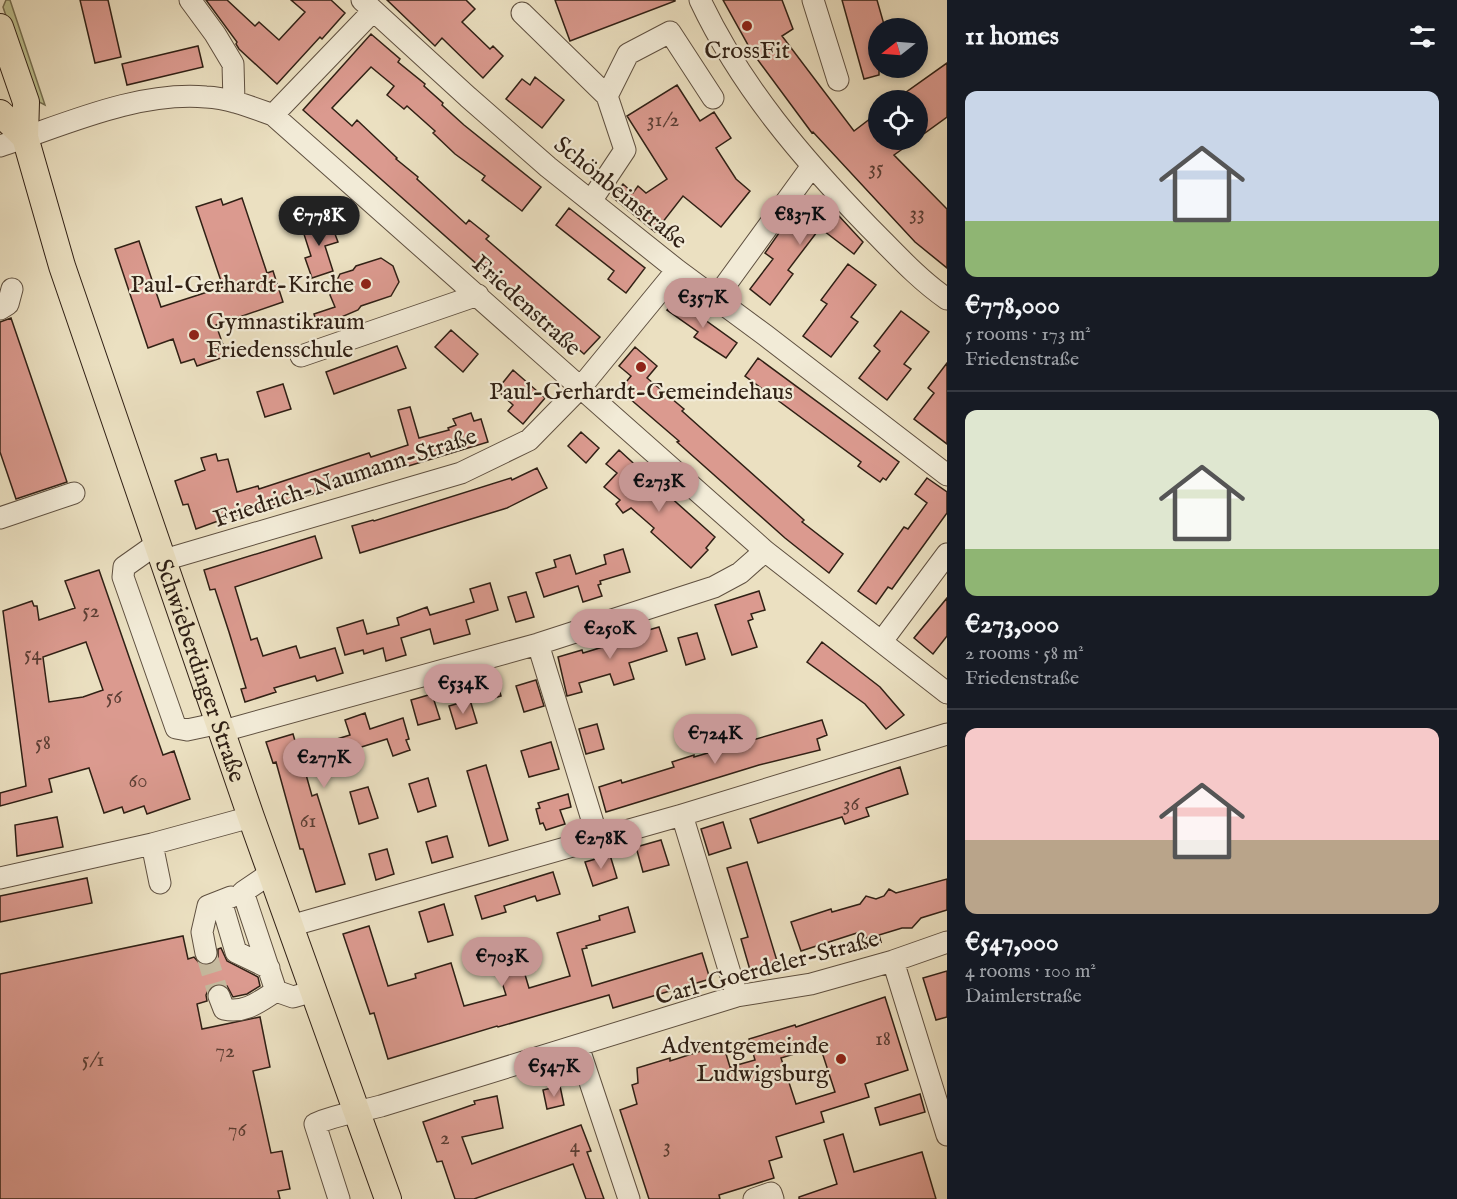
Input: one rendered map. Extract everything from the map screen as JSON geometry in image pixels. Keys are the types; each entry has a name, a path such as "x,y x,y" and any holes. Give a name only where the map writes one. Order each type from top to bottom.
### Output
{"main road":[{"name":"Schwieberdinger Straße","path":"0,27 26,102 25,137 62,266 251,817 388,1199"},
{"path":"0,113 25,137"}],"street":[{"path":"189,0 215,34 233,64 234,102"},
{"path":"700,0 732,59 760,102 812,166 908,266 947,299"},
{"path":"813,0 838,80"},
{"path":"273,115 368,6"},
{"name":"Schönbeinstraße","path":"368,6 468,97 591,201 677,270 947,475"},
{"path":"522,13 607,96 625,150 591,201"},
{"path":"607,96 628,54 670,32 713,98"},
{"name":"Friedenstraße","path":"0,146 84,117 173,96 207,97 234,102 273,115 765,551 947,693"},
{"path":"716,298 812,166"},
{"name":"Friedrich-Naumann-Straße","path":"222,727 187,730 176,728 123,577 124,567 161,552 461,473 530,440 581,387 677,270"},
{"path":"0,309 8,304 12,289"},
{"path":"301,356 478,295"},
{"path":"0,518 74,493"},
{"path":"222,727 538,644 714,587 740,573 765,551"},
{"path":"882,641 947,554"},
{"path":"538,644 598,839"},
{"path":"290,926 682,815 947,734"},
{"path":"682,815 737,996"},
{"path":"0,878 152,844 251,817"},
{"path":"152,844 160,883"},
{"path":"206,953 202,932 208,906 243,892 271,873"},
{"path":"243,892 276,991 293,998 314,991"},
{"path":"221,901 236,952"},
{"path":"202,932 268,969"},
{"name":"Carl-Goerdeler-Straße","path":"339,1199 315,1124 335,1115 358,1113 737,996 811,984 893,961 947,942"},
{"path":"893,961 947,1135"},
{"path":"219,996 224,1009 232,1011 252,1007 276,991"},
{"path":"578,1046 629,1199"},
{"path":"754,1199 771,1193 773,1199"}],"green space":[{"path":"6,0 10,0 45,105 37,101 32,93 3,7"}],"building":[{"path":"80,0 108,0 121,57 95,63"},
{"path":"206,0 227,0 255,26 259,22 279,40 305,12 291,0 331,0 345,13 277,84 239,49 237,42"},
{"path":"387,0 466,0 475,9 462,22 490,49 493,46 503,56 483,78 442,38 435,46"},
{"path":"555,0 675,0 675,1 570,41"},
{"path":"723,0 782,0 793,29 782,36 854,131 868,120 868,150 901,150 894,155 947,209 947,268 915,242 812,133 752,52"},
{"path":"842,0 877,0 882,18 868,18 868,78 864,79"},
{"path":"371,34 400,59 398,62 425,84 424,86 443,103 442,105 464,125 541,187 522,211 482,180 485,176 455,154 433,133 435,131 407,106 404,109 387,95 394,86 371,67 332,108 352,126 357,120 466,224 469,220 489,236 486,239 600,337 584,354 500,279 497,282 303,110"},
{"path":"198,46 203,67 127,85 122,64"},
{"path":"947,63 947,117 928,131 928,90 909,90"},
{"path":"535,77 564,100 542,128 506,99 522,79 530,85"},
{"path":"677,85 700,121 714,112 731,138 716,148 736,179 750,191 721,227 683,196 655,232 612,197 623,184 633,193 638,186 646,193 667,179 627,116"},
{"path":"242,198 267,273 273,271 283,302 216,325 227,356 197,366 194,359 181,363 173,339 148,348 115,249 139,241 161,307 223,287 196,207 221,199 223,205"},
{"path":"817,199 839,216 863,242 854,254 820,228 788,270 793,274 770,305 750,289 773,259 765,253 795,210 804,217"},
{"path":"569,208 645,268 626,293 608,279 614,271 556,225"},
{"path":"329,218 338,242 325,246 333,271 312,278 305,258 311,256 302,228"},
{"name":"Paul-Gerhardt-Kirche","path":"381,258 393,266 399,282 391,296 361,306 358,310 318,327 314,314 335,307 330,295 340,274"},
{"path":"848,264 876,285 851,317 858,322 831,357 803,336 827,304 821,300"},
{"path":"677,297 737,343 726,358 694,337 698,332 667,310"},
{"path":"901,311 929,332 904,364 911,369 887,400 859,378 880,351 874,346"},
{"path":"11,318 67,482 16,499 0,452 0,322"},
{"path":"451,330 478,354 463,372 435,347"},
{"path":"397,346 406,368 334,394 326,372"},
{"path":"635,347 657,366 647,378 684,409 682,411 804,520 802,522 843,554 829,573 785,538 622,392 625,389 622,387 631,376 619,366"},
{"path":"758,358 899,462 886,480 883,478 880,482 858,466 861,462 745,376"},
{"path":"947,363 947,444 914,419 934,393 928,388"},
{"path":"513,370 545,398 523,424 508,411 513,405 497,390"},
{"path":"283,384 291,409 265,417 257,392"},
{"path":"410,407 419,438 449,430 448,428 456,425 453,419 471,413 474,421 481,419 488,442 229,517 196,529 188,504 183,505 175,481 205,470 201,458 216,454 218,461 228,459 237,492 258,486 259,489 369,453 371,457 408,445 398,410"},
{"path":"581,432 599,448 586,463 568,446"},
{"path":"619,450 643,472 634,483 659,504 668,495 715,537 706,548 708,550 691,568 651,532 654,528 631,508 623,513 616,504 620,500 604,487 617,473 606,464"},
{"path":"537,468 547,488 507,508 360,553 352,526 511,478 512,480"},
{"path":"927,478 947,492 947,513 892,589 888,587 876,604 858,591 904,527 908,529 927,503 915,494"},
{"path":"315,536 322,558 235,587 251,640 257,638 263,656 296,646 300,658 335,648 343,673 317,681 315,676 274,688 276,692 245,702 241,689 246,688 229,632 215,589 210,590 204,570"},
{"path":"623,549 630,572 600,581 601,584 598,585 602,596 583,602 578,586 544,597 536,573 556,567 554,560 570,555 576,574 606,564 604,555"},
{"path":"99,570 163,755 174,751 190,799 147,814 144,806 124,813 122,807 104,813 89,768 49,779 52,792 0,806 0,793 26,786 3,611 32,601 34,606 37,606 39,620 75,608 65,581","holes":["86,642 103,690 83,697 49,702 43,657"]},
{"path":"490,583 498,610 466,620 470,634 434,644 430,629 401,638 406,655 386,661 383,648 364,654 363,650 345,655 337,628 363,620 367,634 399,625 397,618 427,607 430,615 474,602 470,589"},
{"path":"759,591 765,610 751,614 753,619 748,621 757,647 732,655 715,605"},
{"path":"526,592 534,617 516,622 508,597"},
{"path":"947,598 947,636 933,654 914,638"},
{"path":"659,627 667,651 629,663 634,679 614,685 610,674 579,683 582,692 567,696 558,657 582,650 583,653 639,636 638,633"},
{"path":"697,633 705,659 686,665 678,638"},
{"path":"822,642 880,687 904,715 886,729 865,704 807,662"},
{"path":"495,674 501,696 483,701 476,680"},
{"path":"536,680 544,706 524,712 516,686"},
{"path":"432,694 440,719 418,725 411,700"},
{"path":"470,700 477,723 456,729 449,706"},
{"path":"365,713 370,729 403,718 410,750 393,756 387,739 339,754 341,760 305,771 312,796 317,794 345,884 316,892 303,849 300,849 276,762 273,763 266,742 293,734 298,751 350,735 345,720"},
{"path":"822,720 827,735 817,739 820,750 759,765 606,812 599,787 621,780 622,783 674,767 672,762 694,755 694,757"},
{"path":"597,724 604,749 586,754 579,729"},
{"path":"551,742 559,769 529,777 521,751"},
{"path":"486,765 508,840 489,846 467,771"},
{"path":"900,767 908,794 866,808 869,816 845,824 842,817 758,843 750,819"},
{"path":"428,778 436,806 418,812 409,784"},
{"path":"368,787 378,818 359,824 350,792"},
{"path":"568,794 571,807 560,810 565,824 546,830 543,823 540,824 536,809 540,808 538,803"},
{"path":"57,817 63,847 17,856 15,825"},
{"path":"723,822 731,848 709,855 701,829"},
{"path":"447,836 453,857 432,863 426,842"},
{"path":"661,840 669,865 643,872 636,847"},
{"path":"387,849 394,874 376,880 369,854"},
{"path":"610,855 617,878 593,886 585,862"},
{"path":"747,862 777,961 750,970 741,939 748,937 727,868"},
{"path":"553,872 560,894 537,901 535,896 504,906 506,912 482,919 475,896"},
{"path":"87,878 92,903 0,922 0,896"},
{"path":"947,879 947,910 921,918 912,928 902,928 879,935 881,942 869,937 862,939 860,932 801,951 791,922 831,909 832,912 860,904 866,896 876,899 884,896 889,889 896,893"},
{"path":"444,904 453,935 428,942 419,912"},
{"path":"628,907 635,932 582,949 592,986 702,953 710,979 613,1008 609,995 388,1059 374,1013 370,1014 343,934 369,926 388,986 416,978 415,974 451,963 464,1006 506,995 491,948 515,941 529,988 570,976 557,933 600,920 599,916"},
{"path":"183,936 188,959 194,957 201,965 209,965 215,962 218,949 221,948 227,961 258,977 260,986 247,994 233,997 227,986 215,984 209,988 206,995 207,1001 197,1004 202,1029 260,1017 270,1067 253,1071 271,1153 282,1151 290,1189 278,1191 280,1199 0,1199 0,974"},
{"path":"947,971 947,1017 936,1020 923,978"},
{"path":"885,997 908,1070 865,1084 869,1097 821,1112 824,1122 776,1137 782,1157 769,1161 774,1178 719,1195 720,1199 649,1199 620,1110 637,1104 632,1085 638,1083 637,1068 670,1058 670,1061 723,1044 730,1067 755,1060 749,1039 795,1025 796,1027","holes":["820,1046 835,1092 796,1104 781,1058"]},
{"path":"560,1086 564,1105 547,1109 543,1090"},
{"path":"920,1094 925,1112 880,1125 875,1108"},
{"path":"497,1096 503,1128 462,1137 472,1164 581,1125 591,1151 587,1152 604,1199 586,1199 573,1164 474,1199 455,1199 442,1161 437,1162 423,1122 475,1104 474,1101"},
{"path":"843,1134 854,1172 922,1152 936,1199 799,1199 799,1197 837,1184 824,1140"}],"tunnel":[{"path":"206,953 219,996"}],"place":[{"name":"CrossFit","path":"747,26"},
{"name":"Paul-Gerhardt-Kirche","path":"366,284"},
{"name":"Gymnastikraum Friedensschule","path":"194,335"},
{"name":"Paul-Gerhardt-Gemeindehaus","path":"641,367"},
{"name":"Adventgemeinde Ludwigsburg","path":"841,1059"}]}
